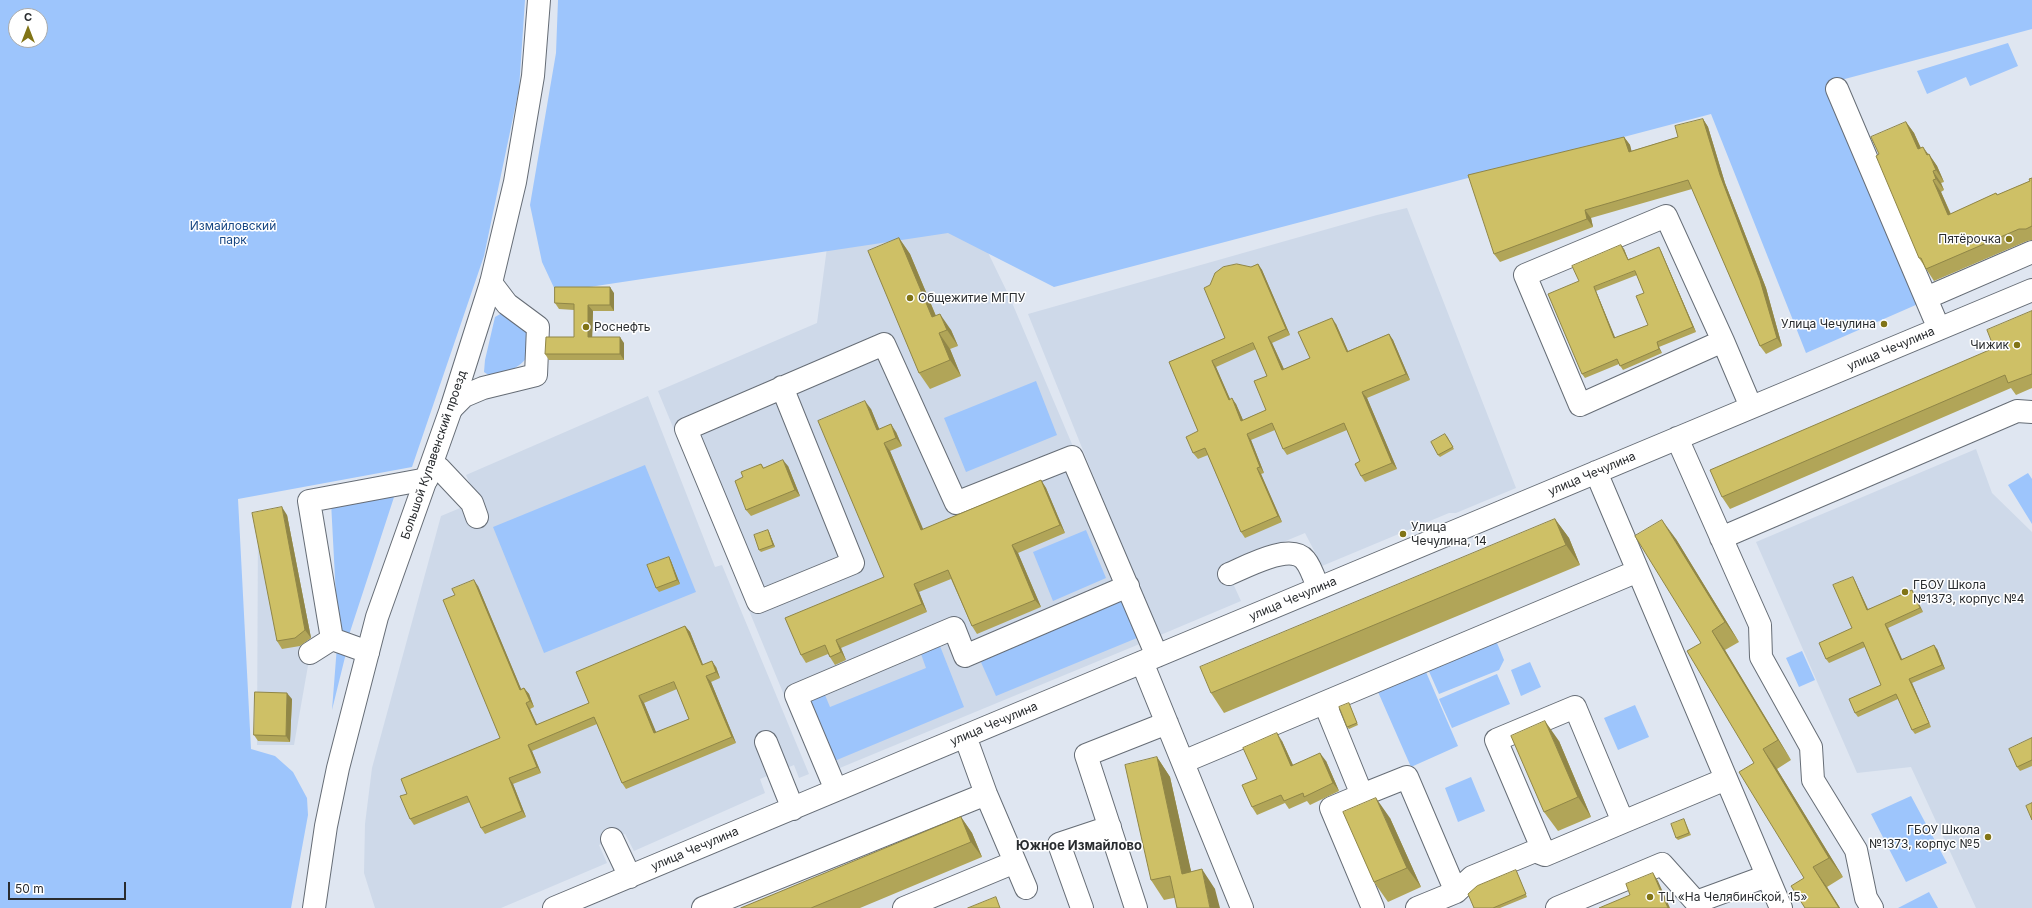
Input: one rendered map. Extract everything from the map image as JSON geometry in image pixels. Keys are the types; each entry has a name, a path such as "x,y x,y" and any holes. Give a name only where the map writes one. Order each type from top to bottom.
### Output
{"street":[{"name":"Большой Купавенский проезд","path":"314,908 326,826 338,768 368,652 378,617 451,409 490,283 515,182 533,76 539,0"},
{"path":"1837,89 1857,115 1939,329"},
{"path":"1723,341 1580,405 1525,275 1666,216 1723,341 1751,407"},
{"path":"1926,298 2032,252"},
{"path":"451,409 464,396 483,388 536,375 538,326 507,304 490,283"},
{"name":"улица Чечулина","path":"554,908 1318,588 1448,524 1596,472 2032,290"},
{"path":"782,387 853,563 758,602 686,429 782,387 884,344 956,503 1072,457 1128,586 1167,723 1242,908"},
{"path":"1721,538 2017,411 2032,412"},
{"path":"1677,438 1760,625 1761,657 1811,747 1813,780 1856,850 1866,898 1872,908"},
{"path":"332,640 309,501 429,472 439,468 472,503 478,517"},
{"path":"1596,472 1780,908"},
{"path":"1229,574 1286,553 1299,555 1306,560 1318,588"},
{"path":"1183,762 1325,704 1638,571"},
{"path":"836,790 796,695 954,628 965,656 1128,586"},
{"path":"310,653 332,640 368,652"},
{"path":"1325,704 1362,796"},
{"path":"1545,854 1496,740 1575,707 1623,822"},
{"path":"1136,908 1086,755 1167,723"},
{"path":"965,736 986,794 1026,888"},
{"path":"766,742 793,809"},
{"path":"1373,908 1331,808 1407,777 1456,892"},
{"path":"1417,908 1456,892 1472,877 1535,851 1545,854 1726,779"},
{"path":"703,908 986,794"},
{"path":"1082,908 1059,844 1110,827"},
{"path":"612,839 630,877"},
{"path":"904,908 1015,862"},
{"path":"1557,908 1662,864 1696,902 1767,876"}],"shaded area":[{"path":"1407,208 1516,488 1456,513 1449,513 1322,566 1305,533 1225,566 1241,601 1158,636 1028,314 1377,215"},
{"path":"978,232 1010,298 1147,621 1142,643 818,777 658,391 817,323 828,240 831,233"},
{"path":"648,396 715,567 722,565 809,774 799,778 794,765 760,779 765,793 634,851 625,834 599,845 607,863 501,908 375,908 364,873 365,824 372,768 441,516 477,501 466,475"},
{"name":"ГБОУ Школа №1373, корпус №4","path":"1976,449 1992,493 2032,532 2032,908 1976,908 1911,767 1857,773 1756,542"},
{"path":"287,515 312,643 294,745 257,745 258,521"}],"green space":[{"name":"Измайловский парк","path":"0,0 525,0 519,89 484,256 412,467 238,499 251,749 275,756 293,772 307,798 308,815 291,908 0,908"},
{"path":"558,0 2032,0 2032,29 1826,84 1918,304 1806,353 1711,114 1054,287 948,233 556,292 542,262 530,205 556,53"},
{"path":"2008,43 2018,66 1970,86 1966,77 1927,94 1917,71"},
{"path":"504,312 526,323 528,352 526,358 518,366 490,376 484,372 485,360 495,317"},
{"path":"1036,381 1057,435 966,472 944,418"},
{"path":"645,465 696,592 544,653 493,527"},
{"path":"2028,473 2032,479 2032,524 2008,485"},
{"path":"396,491 348,638 338,635 331,502"},
{"path":"1086,530 1106,578 1053,601 1033,552"},
{"path":"1121,601 1137,638 996,696 980,660"},
{"path":"1495,638 1504,660 1499,670 1439,694 1427,667"},
{"path":"337,646 347,649 332,710"},
{"path":"940,646 964,707 832,762 807,703 825,695 830,707 926,668 921,654"},
{"path":"1802,651 1815,680 1799,687 1786,658"},
{"path":"1530,662 1541,687 1521,696 1511,670"},
{"path":"1426,672 1458,746 1411,767 1378,692"},
{"path":"1497,674 1510,704 1452,728 1439,699"},
{"path":"1635,705 1649,737 1618,750 1604,718"},
{"path":"1471,777 1485,811 1458,822 1445,788"},
{"path":"1911,796 1947,863 1906,882 1871,814"},
{"path":"1929,892 1938,908 1898,908"}],"building":[{"path":"1703,119 1720,175 1760,280 1777,338 1760,346 1688,180 1585,210 1587,219 1494,254 1468,175 1624,137 1629,152 1678,137 1675,126"},
{"path":"1906,122 1918,149 1923,147 1927,155 1929,154 1936,170 1933,171 1936,179 1933,180 1948,215 1996,193 1997,195 2030,181 2029,179 2032,178 2032,226 2026,229 2019,229 1926,269 1921,258 1919,258 1876,156 1879,154 1871,137"},
{"name":"Общежитие МГПУ","path":"899,238 932,317 940,314 947,330 939,333 950,360 919,373 868,251"},
{"path":"1621,245 1628,260 1659,247 1693,327 1657,342 1659,349 1620,366 1617,359 1582,374 1548,294 1579,281 1572,266","holes":["1635,271 1644,293 1636,296 1648,325 1614,338 1594,287"]},
{"path":"1237,264 1251,267 1258,264 1286,329 1268,337 1282,370 1310,358 1298,332 1332,318 1347,352 1389,334 1406,374 1362,392 1392,463 1361,476 1355,464 1360,461 1344,423 1283,449 1272,423 1247,434 1260,467 1257,468 1278,516 1241,532 1205,448 1193,453 1186,437 1198,431 1169,362 1225,338 1204,288 1210,285 1215,273 1223,267","holes":["1253,343 1267,376 1254,381 1266,410 1241,421 1232,398 1229,400 1212,361"]},
{"name":"Роснефть","path":"555,287 610,287 610,305 588,305 588,337 620,337 620,354 545,354 546,337 574,337 574,304 555,303"},
{"path":"2032,311 2032,374 2008,383 2005,375 1722,497 1710,470 1994,348 1987,330"},
{"path":"865,401 877,430 891,424 896,438 884,443 921,530 1041,480 1060,525 1012,545 1035,600 972,626 948,570 914,584 922,604 836,640 841,652 830,657 825,645 801,655 785,618 884,577 818,421"},
{"path":"1445,434 1453,447 1438,455 1431,442"},
{"path":"783,460 795,490 746,510 735,481 743,477 741,472 761,464 763,468"},
{"path":"282,507 305,630 295,638 277,641 252,513"},
{"path":"1555,519 1566,545 1211,693 1200,667"},
{"path":"1662,520 1725,622 1712,631 1778,740 1763,749 1829,858 1813,867 1839,908 1805,908 1791,886 1804,878 1739,772 1754,763 1687,651 1701,643 1635,536"},
{"path":"768,530 773,545 759,550 754,535"},
{"path":"669,557 677,580 656,588 647,565"},
{"path":"1853,577 1867,610 1912,590 1920,608 1885,624 1901,660 1934,645 1942,665 1909,679 1929,723 1912,730 1896,694 1855,713 1849,699 1881,685 1863,642 1826,659 1819,643 1852,628 1833,585"},
{"path":"474,580 520,690 524,688 530,701 526,703 536,725 589,703 576,672 685,626 702,665 712,661 716,672 706,676 732,737 622,783 594,717 528,745 537,767 509,778 522,811 481,828 467,796 410,819 400,796 407,794 401,779 500,738 443,600 455,595 452,589","holes":["674,682 689,719 654,733 639,696"]},
{"path":"255,692 287,693 286,736 254,735"},
{"path":"1349,703 1357,723 1347,727 1339,707"},
{"path":"1545,721 1578,797 1544,812 1511,736"},
{"path":"1277,733 1291,766 1320,753 1333,783 1304,797 1303,793 1284,801 1281,795 1252,807 1242,785 1257,779 1243,748"},
{"path":"2032,738 2032,760 2017,767 2009,749"},
{"path":"1157,757 1182,874 1202,869 1210,908 1177,908 1170,876 1151,880 1125,765"},
{"path":"1376,798 1407,868 1374,882 1343,812"},
{"path":"2032,803 2032,820 2026,806"},
{"path":"961,817 971,842 811,908 741,908"},
{"path":"1684,819 1689,833 1676,838 1671,824"},
{"path":"1516,870 1526,894 1493,908 1474,908 1468,894 1477,886"},
{"path":"1653,873 1668,908 1599,908 1630,895 1626,884"},
{"path":"996,897 1000,908 968,908"}],"place":[{"name":"Пятёрочка","path":"2009,239"},
{"name":"Общежитие МГПУ","path":"910,298"},
{"name":"Улица Чечулина","path":"1884,324"},
{"name":"Роснефть","path":"586,327"},
{"name":"Чижик","path":"2017,345"},
{"name":"Улица Чечулина, 14","path":"1403,534"},
{"name":"ГБОУ Школа №1373, корпус №4","path":"1905,592"},
{"name":"ГБОУ Школа №1373, корпус №5","path":"1988,837"},
{"name":"ТЦ «На Челябинской, 15»","path":"1650,897"}],"district":[{"name":"Южное Измайлово","path":"1079,846"}]}
